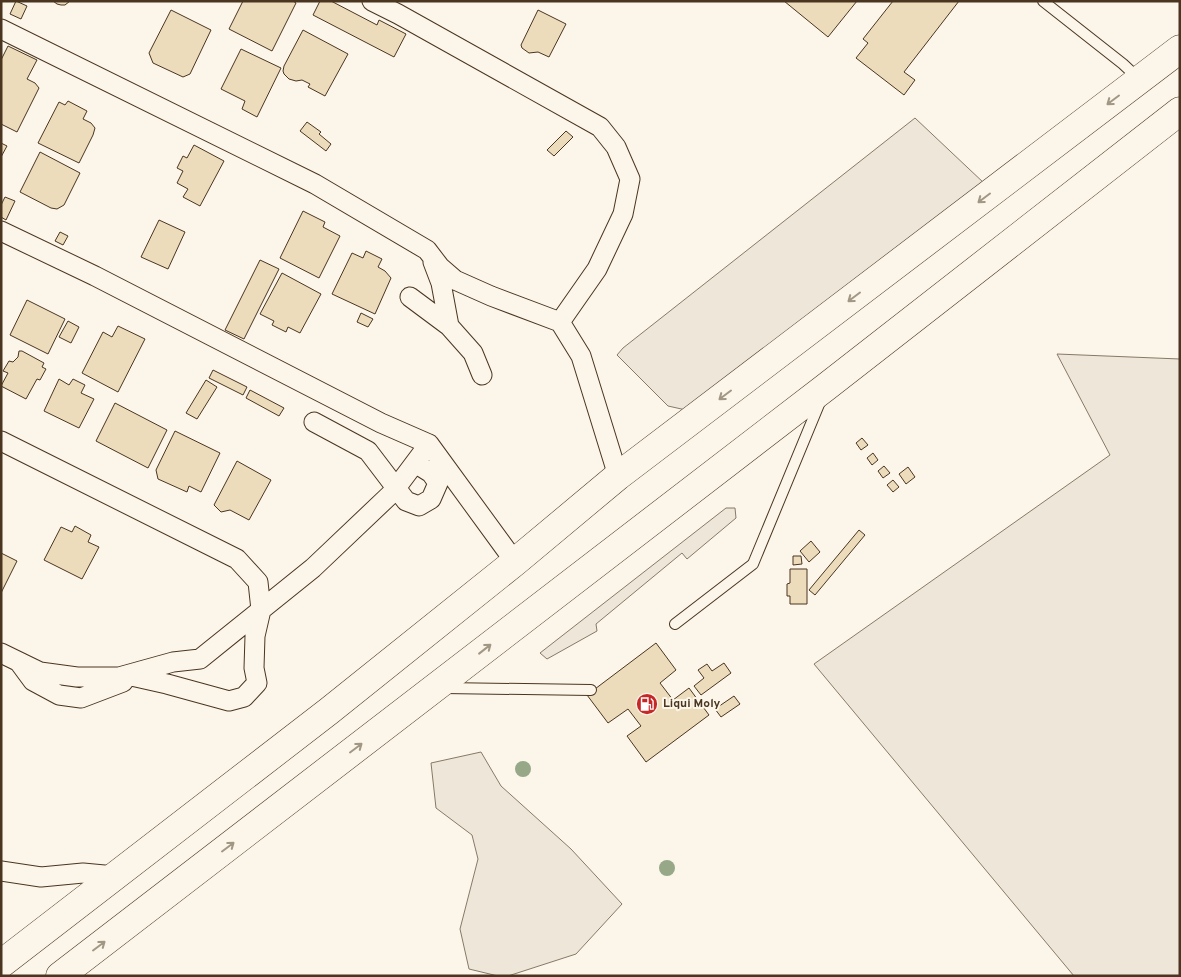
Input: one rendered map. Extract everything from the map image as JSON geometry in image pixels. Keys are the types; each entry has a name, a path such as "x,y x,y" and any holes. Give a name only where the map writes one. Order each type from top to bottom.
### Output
{"highway":[{"path":"1,964 329,711 515,562 618,476 1180,50"},
{"path":"60,976 826,387 1180,111"}],"street":[{"path":"372,1 600,127 616,147 630,179 623,214 597,269 560,322"},
{"path":"1,29 315,184 427,250 440,267 455,280 560,322 581,356 618,476"},
{"path":"1,231 95,276 382,423 430,444 515,562"},
{"path":"427,250 441,283 449,326"},
{"path":"410,296 449,326 473,353 482,374"},
{"path":"314,422 368,452 406,501 419,506 431,499 438,483 431,473 415,463"},
{"path":"1,441 237,559 258,582 261,610 255,636 254,668 258,683 244,697 229,701 127,675"},
{"path":"1,653 40,672 77,677 119,677 173,662 200,660 313,568 396,488 430,444"},
{"path":"1,871 41,877 83,873 116,876"}],"lane":[{"path":"1042,1 1123,64 1140,80"},
{"path":"675,624 754,564 826,387"},
{"path":"435,688 591,690"}],"shaded area":[{"path":"915,118 985,184 686,410 668,406 617,355 623,348"},
{"path":"1057,354 1180,359 1180,976 1074,976 814,664 1110,455"},
{"path":"726,508 735,508 736,518 687,559 682,553 596,624 597,631 547,659 540,653"},
{"path":"481,752 501,786 571,849 622,904 576,954 508,976 498,976 469,969 460,929 478,859 472,835 436,808 431,763"}],"building":[{"path":"16,1 27,6 21,19 10,14"},
{"path":"53,1 70,1 65,5 61,5"},
{"path":"243,1 293,1 296,3 272,51 229,29"},
{"path":"320,1 331,1 377,25 379,20 406,34 394,57 313,15"},
{"path":"784,1 857,1 828,37"},
{"path":"893,1 959,1 904,72 915,80 904,95 856,58 868,43 863,39"},
{"path":"171,10 211,30 190,74 183,77 153,63 149,53"},
{"path":"538,10 566,24 549,57 538,52 529,53 521,45"},
{"path":"303,30 348,54 325,96 308,87 310,84 302,80 289,79 283,71"},
{"path":"8,46 37,60 27,79 35,83 39,88 17,132 1,124 1,60"},
{"path":"241,49 281,68 257,117 242,109 245,101 221,89"},
{"path":"68,101 87,111 83,119 91,123 95,128 79,163 38,143 59,102 65,105"},
{"path":"307,122 321,132 319,134 331,144 326,151 300,131"},
{"path":"566,131 573,137 554,156 547,150"},
{"path":"1,143 7,146 1,157"},
{"path":"194,145 224,161 200,206 183,197 188,189 177,183 183,171 177,168 183,156 187,158"},
{"path":"40,152 80,173 64,205 57,209 51,208 20,192"},
{"path":"5,197 15,201 6,220 1,217 1,205"},
{"path":"303,211 325,222 323,227 340,236 319,278 280,258"},
{"path":"159,220 185,232 168,269 141,257"},
{"path":"60,232 68,236 63,245 55,241"},
{"path":"366,251 382,259 378,267 391,278 375,314 332,294 352,253 363,258"},
{"path":"260,260 279,269 244,339 225,330"},
{"path":"282,273 321,294 300,333 288,327 286,332 272,325 274,321 260,314"},
{"path":"27,300 65,319 48,354 10,335"},
{"path":"361,313 373,319 368,327 357,322"},
{"path":"68,321 79,327 71,343 59,337"},
{"path":"118,326 145,339 118,392 82,373 103,332 112,337"},
{"path":"19,351 44,363 42,367 46,369 40,380 37,379 26,399 1,386 8,373 3,371 9,361 13,362 18,357"},
{"path":"213,370 247,387 243,395 209,378"},
{"path":"59,379 69,385 73,379 85,385 81,393 94,399 79,428 44,411"},
{"path":"206,380 217,387 197,419 186,413"},
{"path":"250,390 284,408 279,416 246,398"},
{"path":"115,403 167,430 148,468 96,441"},
{"path":"175,431 220,453 201,492 189,486 187,492 158,479 156,470"},
{"path":"862,438 868,445 861,450 856,443"},
{"path":"873,453 878,460 872,465 867,458"},
{"path":"237,461 271,480 249,520 230,510 221,512 214,505"},
{"path":"884,466 890,473 883,478 878,471"},
{"path":"908,467 915,477 906,484 899,474"},
{"path":"893,480 899,487 893,492 887,485"},
{"path":"75,526 91,535 88,542 99,547 82,579 44,560 61,527 72,532"},
{"path":"859,530 865,535 815,595 809,590"},
{"path":"811,541 820,552 809,562 800,551"},
{"path":"1,553 17,561 1,593"},
{"path":"793,556 801,556 802,564 793,565"},
{"path":"790,569 807,569 807,604 790,604 790,596 787,596 787,584 790,583"},
{"name":"Liqui Moly","path":"656,643 676,670 660,683 673,700 689,688 709,715 646,762 627,736 641,726 628,709 608,723 587,695"},
{"path":"724,663 731,673 701,695 694,686 704,678 698,670 707,664 712,671"},
{"path":"734,696 740,704 721,717 715,709"}],"place":[{"name":"Liqui Moly","path":"647,704"}]}
